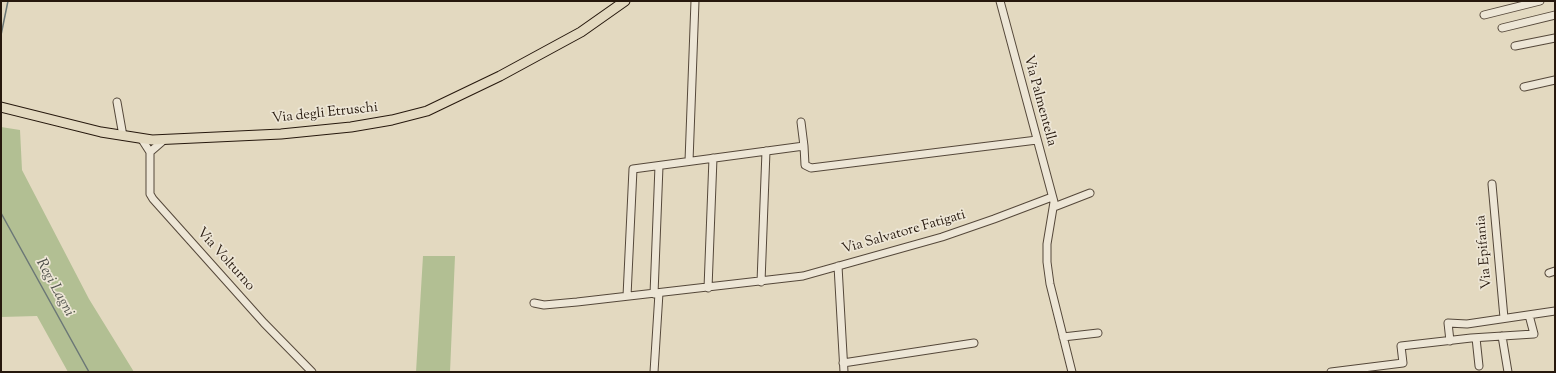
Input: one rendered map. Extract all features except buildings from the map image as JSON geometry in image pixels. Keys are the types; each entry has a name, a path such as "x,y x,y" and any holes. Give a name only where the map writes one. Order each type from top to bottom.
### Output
{"main road":[{"name":"Via degli Etruschi","path":"1,107 123,136 149,145 166,139 281,134 351,127 392,120 426,111 500,76 581,32 625,1"}],"street":[{"path":"689,161 694,1"},
{"name":"Via Palmentella","path":"1000,1 1054,207 1048,237 1046,262 1072,372"},
{"path":"1484,15 1540,1"},
{"path":"1502,28 1555,15"},
{"path":"1515,46 1555,38"},
{"path":"1524,86 1555,80"},
{"path":"117,102 123,136"},
{"path":"801,122 805,165 812,168 1037,140"},
{"name":"Via Volturno","path":"149,145 150,194 153,199 264,323 312,372"},
{"path":"626,296 633,169 804,146"},
{"path":"761,282 766,151"},
{"path":"708,288 713,158"},
{"path":"654,372 659,166"},
{"name":"Via Epifania","path":"1492,184 1504,318"},
{"path":"1054,207 1090,193"},
{"name":"Via Salvatore Fatigati","path":"534,303 550,305 803,276 942,236 1011,213 1052,197"},
{"path":"838,266 844,372"},
{"path":"1450,341 1448,323 1467,324 1555,311"},
{"path":"1331,372 1403,362 1401,346 1476,338 1534,334 1529,315"},
{"path":"1063,337 1098,334"},
{"path":"1502,336 1508,372"},
{"path":"1476,338 1479,366"},
{"path":"843,363 974,343"}],"green space":[{"path":"1,127 20,130 22,170 89,299 134,372 68,372 37,316 1,317"},
{"path":"423,256 455,256 450,372 416,372"}],"waterway":[{"name":"Regi Lagni","path":"1,35 8,1"},
{"name":"Regi Lagni","path":"1,213 89,372"}]}
